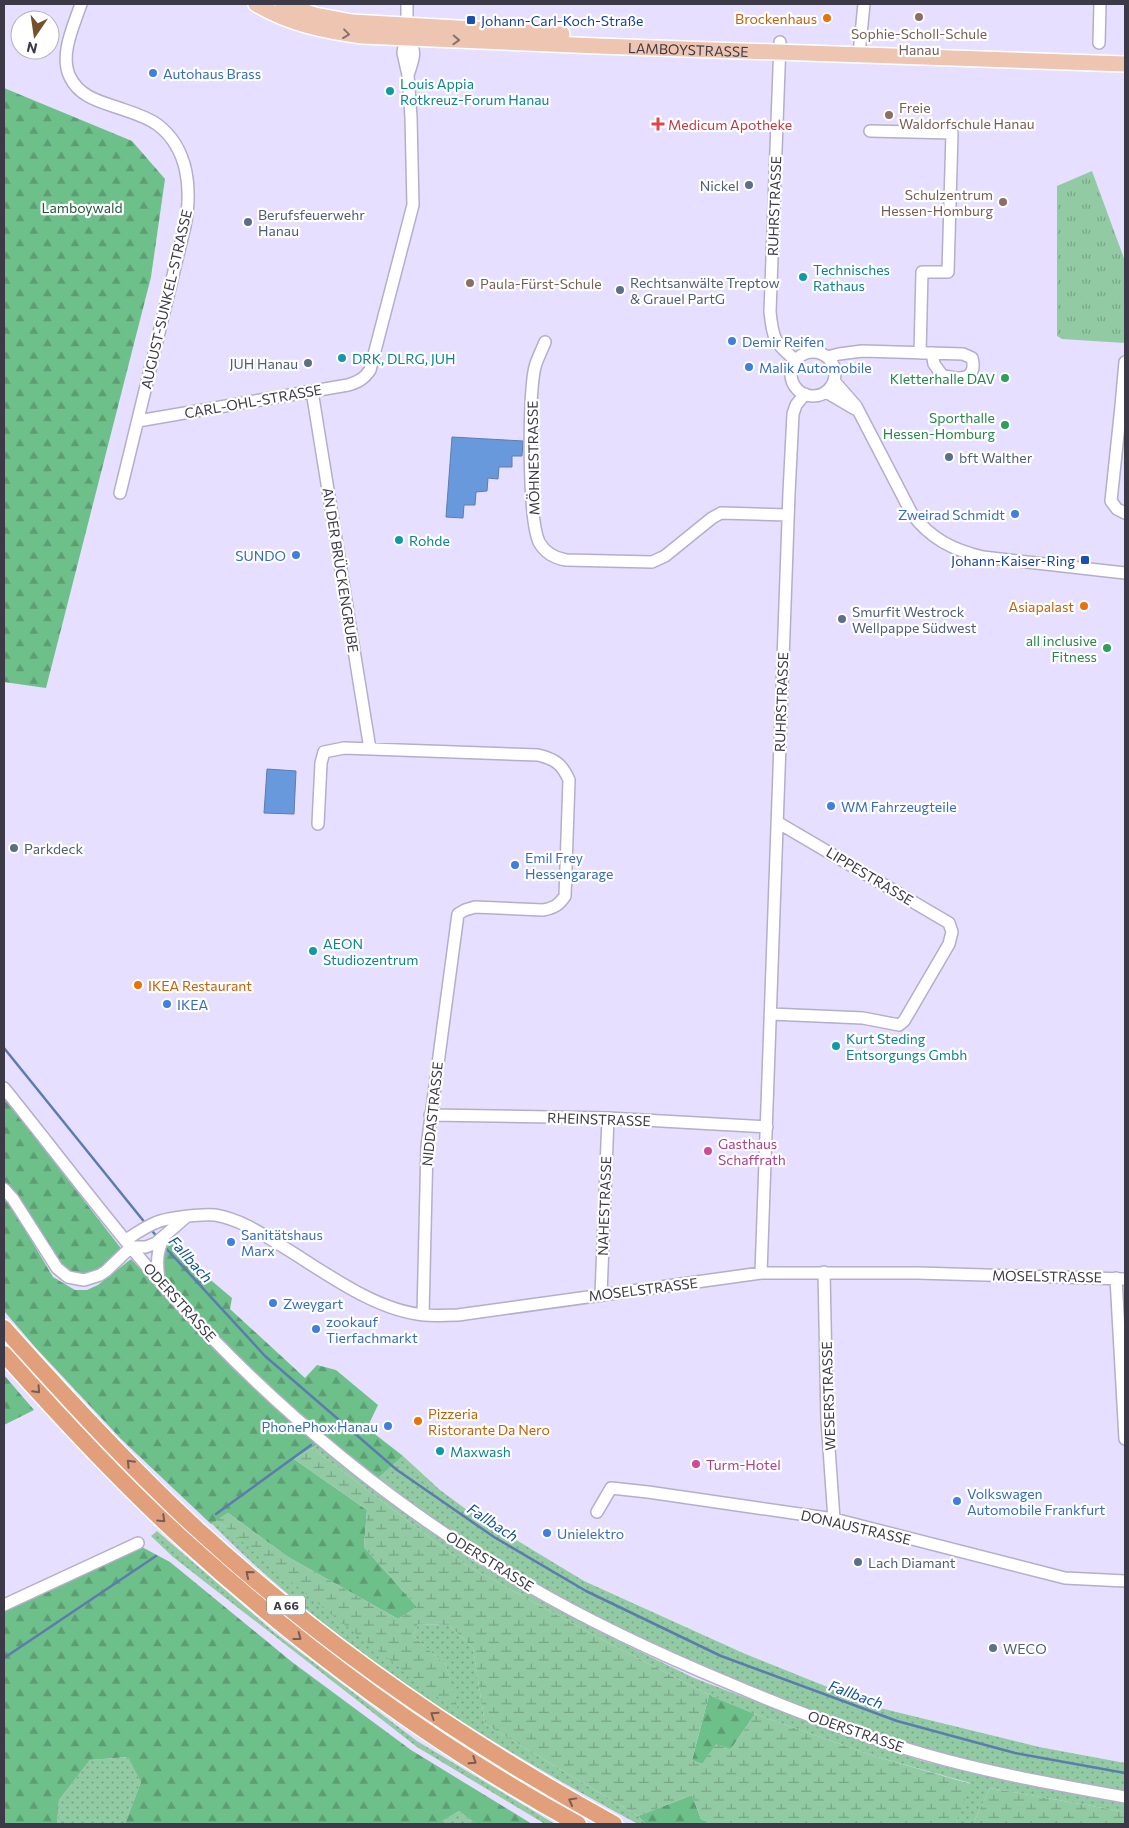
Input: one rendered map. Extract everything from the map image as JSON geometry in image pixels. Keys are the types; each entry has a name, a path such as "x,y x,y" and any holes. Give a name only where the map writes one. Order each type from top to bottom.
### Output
{"highway":[{"name":"A 66","path":"4,1328 96,1429 147,1481 197,1529 292,1610 349,1655 434,1715 561,1795 614,1824"},
{"name":"A 66","path":"4,1354 91,1449 139,1497 184,1540 280,1622 379,1698 425,1730 544,1805 578,1824"}],"main road":[{"name":"LAMBOYSTRASSE","path":"256,4 289,21 314,28 362,36 407,31"},
{"name":"LAMBOYSTRASSE","path":"283,4 300,11 335,19 407,31 780,47 1125,55"},
{"name":"LAMBOYSTRASSE","path":"860,49 1125,64"}],"street":[{"name":"AUGUST-SUNKEL-STRASSE","path":"81,4 68,46 66,60 70,77 83,93 91,98 147,118 158,126 174,143 182,156 189,183 186,226 120,493"},
{"path":"407,4 407,31"},
{"path":"860,49 864,4"},
{"path":"1099,43 1100,4"},
{"name":"CARL-OHL-STRASSE","path":"138,421 348,385 366,377 373,361 413,205 412,117 408,75 403,53 407,31"},
{"name":"RUHRSTRASSE","path":"780,47 770,312 776,342 795,360"},
{"path":"870,131 952,134 948,272 922,272 920,353"},
{"name":"MÖHNESTRASSE","path":"545,342 535,367 532,406 531,475 536,534 542,547 549,554 566,560 652,562 665,556 712,518 721,513 788,515"},
{"path":"827,357 862,351 932,354"},
{"path":"809,352 820,353 827,357 832,364 834,381 826,392 819,395 805,394 795,388 792,382 791,371 795,360 799,356 809,352"},
{"path":"1125,362 1123,405 1111,501 1117,510 1125,513"},
{"path":"834,381 852,400 860,413 912,514 920,525 940,541 961,551 983,556 1125,574"},
{"name":"AN DER BRÜCKENGRUBE","path":"312,391 370,749"},
{"path":"826,392 860,413"},
{"name":"RUHRSTRASSE","path":"762,1273 788,515 793,414 796,405 805,394"},
{"path":"318,824 321,763 324,752 344,748 370,749"},
{"name":"NIDDASTRASSE","path":"370,749 538,755 551,758 564,769 569,780 570,789 565,896 559,904 543,910 475,907 458,914 427,1146 422,1315"},
{"name":"LIPPESTRASSE","path":"770,1014 863,1018 899,1025 904,1021 951,939 952,927 949,923 777,822"},
{"name":"ODERSTRASSE","path":"4,1088 128,1244 230,1356 313,1434 408,1508 467,1548 549,1597 675,1661 828,1723 893,1745 973,1766 1048,1784 1125,1797"},
{"name":"RHEINSTRASSE","path":"430,1115 608,1118 767,1127"},
{"name":"NAHESTRASSE","path":"601,1294 608,1118"},
{"name":"MOSELSTRASSE","path":"4,1189 13,1198 57,1268 68,1276 84,1280 100,1275 106,1271 144,1228 156,1222 199,1215 214,1215 242,1223 367,1296 389,1306 422,1315 458,1315 762,1273 824,1272 1121,1278"},
{"path":"128,1244 146,1248 158,1245 186,1217"},
{"path":"158,1245 159,1280"},
{"name":"WESERSTRASSE","path":"824,1272 827,1420 834,1519"},
{"path":"1121,1278 1125,1439"},
{"name":"DONAUSTRASSE","path":"596,1512 612,1488 648,1492 834,1519 1065,1578 1125,1581"},
{"path":"4,1605 138,1543"}],"green space":[{"name":"Lamboywald","path":"4,88 132,141 165,179 151,277 46,688 4,682"},
{"path":"1092,171 1125,261 1125,343 1062,339 1057,336 1057,186"},
{"path":"4,1097 123,1251 103,1267 83,1274 66,1270 4,1181"},
{"path":"4,1196 53,1277 75,1290 87,1290 98,1285 131,1259 228,1362 318,1444 294,1459 367,1510 364,1547 417,1607 398,1619 288,1557 228,1513 211,1524 121,1439 4,1311"},
{"path":"173,1238 206,1276 232,1298 230,1309 305,1378 317,1365 336,1370 378,1405 367,1428 403,1456 377,1479 335,1448 231,1353 166,1281 162,1264 166,1248"},
{"path":"4,1375 34,1410 4,1425"},
{"path":"318,1444 403,1512 470,1559 545,1603 694,1678 825,1728 922,1761 1011,1782 1125,1804 1125,1812 990,1788 973,1824 955,1824 970,1783 874,1756 755,1714 709,1695 601,1639 466,1565 312,1448"},
{"path":"312,1448 466,1565 601,1639 709,1695 692,1760 702,1764 716,1744 731,1749 755,1714 874,1756 971,1784 955,1824 710,1824 701,1819 692,1795 638,1816 485,1724 473,1648 449,1625 418,1624 413,1636 446,1665 459,1714 327,1611 216,1520 228,1513 288,1557 398,1619 417,1607 364,1547 367,1510 294,1459"},
{"path":"403,1456 440,1490 467,1510 584,1581 743,1653 880,1708 1039,1747 1125,1763 1125,1792 972,1763 829,1720 674,1656 550,1594 469,1545 377,1479"},
{"path":"216,1520 458,1713 446,1665 413,1636 418,1624 449,1625 473,1648 485,1724 638,1816 646,1824 638,1824 524,1760 468,1726 360,1652 259,1569 212,1524"},
{"path":"157,1531 275,1633 417,1741 555,1824 545,1824 417,1747 173,1557 151,1536"},
{"path":"140,1546 170,1562 292,1662 411,1750 532,1824 476,1824 459,1811 441,1822 442,1824 125,1824 141,1782 128,1757 90,1760 59,1800 57,1824 4,1824 4,1610"},
{"path":"709,1695 755,1714 731,1749 702,1764 692,1760"},
{"path":"129,1757 141,1782 125,1824 57,1824 59,1800 90,1760"},
{"path":"990,1788 1125,1812 1125,1824 973,1824"},
{"path":"692,1795 701,1819 710,1824 646,1824 638,1816"},
{"path":"459,1811 476,1824 442,1824 441,1822"}],"water":[{"path":"452,437 523,441 522,456 512,456 512,467 499,467 498,479 488,478 487,491 476,492 475,505 464,505 463,518 446,517"},
{"path":"267,769 296,771 294,814 264,813"}],"waterway":[{"name":"Fallbach","path":"4,1048 146,1224"},
{"name":"Fallbach","path":"150,1228 157,1237"},
{"name":"Fallbach","path":"164,1246 265,1356 397,1470 494,1537 586,1591 721,1656 897,1721 1015,1753 1125,1773"},
{"path":"329,1432 342,1422"},
{"path":"216,1514 311,1445"},
{"path":"4,1658 156,1556"}],"place":[{"name":"Sophie-Scholl-Schule Hanau","path":"919,17"},
{"name":"Brockenhaus","path":"827,18"},
{"name":"Johann-Carl-Koch-Straße","path":"471,20"},
{"name":"Autohaus Brass","path":"153,73"},
{"name":"Louis Appia Rotkreuz-Forum Hanau","path":"390,91"},
{"name":"Freie Waldorfschule Hanau","path":"889,115"},
{"name":"Medicum Apotheke","path":"658,124"},
{"name":"Nickel","path":"749,185"},
{"name":"Schulzentrum Hessen-Homburg","path":"1003,202"},
{"name":"Berufsfeuerwehr Hanau","path":"248,222"},
{"name":"Technisches Rathaus","path":"803,277"},
{"name":"Paula-Fürst-Schule","path":"470,283"},
{"name":"Rechtsanwälte Treptow & Grauel PartG","path":"620,290"},
{"name":"Demir Reifen","path":"732,341"},
{"name":"DRK, DLRG, JUH","path":"342,358"},
{"name":"JUH Hanau","path":"308,363"},
{"name":"Malik Automobile","path":"749,367"},
{"name":"Kletterhalle DAV","path":"1005,378"},
{"name":"Sporthalle Hessen-Homburg","path":"1005,425"},
{"name":"bft Walther","path":"949,457"},
{"name":"Zweirad Schmidt","path":"1015,514"},
{"name":"Rohde","path":"399,540"},
{"name":"SUNDO","path":"296,555"},
{"name":"Johann-Kaiser-Ring","path":"1085,560"},
{"name":"Asiapalast","path":"1084,606"},
{"name":"Smurfit Westrock Wellpappe Südwest","path":"842,619"},
{"name":"all inclusive Fitness","path":"1107,648"},
{"name":"WM Fahrzeugteile","path":"831,806"},
{"name":"Parkdeck","path":"14,848"},
{"name":"Emil Frey Hessengarage","path":"515,865"},
{"name":"AEON Studiozentrum","path":"313,951"},
{"name":"IKEA Restaurant","path":"138,985"},
{"name":"IKEA","path":"167,1004"},
{"name":"Kurt Steding Entsorgungs Gmbh","path":"836,1046"},
{"name":"Gasthaus Schaffrath","path":"708,1151"},
{"name":"Sanitätshaus Marx","path":"231,1242"},
{"name":"Zweygart","path":"273,1303"},
{"name":"zookauf Tierfachmarkt","path":"316,1329"},
{"name":"Pizzeria Ristorante Da Nero","path":"418,1421"},
{"name":"PhonePhox Hanau","path":"388,1426"},
{"name":"Maxwash","path":"440,1451"},
{"name":"Turm-Hotel","path":"696,1464"},
{"name":"Volkswagen Automobile Frankfurt","path":"957,1501"},
{"name":"Unielektro","path":"547,1533"},
{"name":"Lach Diamant","path":"858,1562"},
{"name":"WECO","path":"993,1648"}]}
